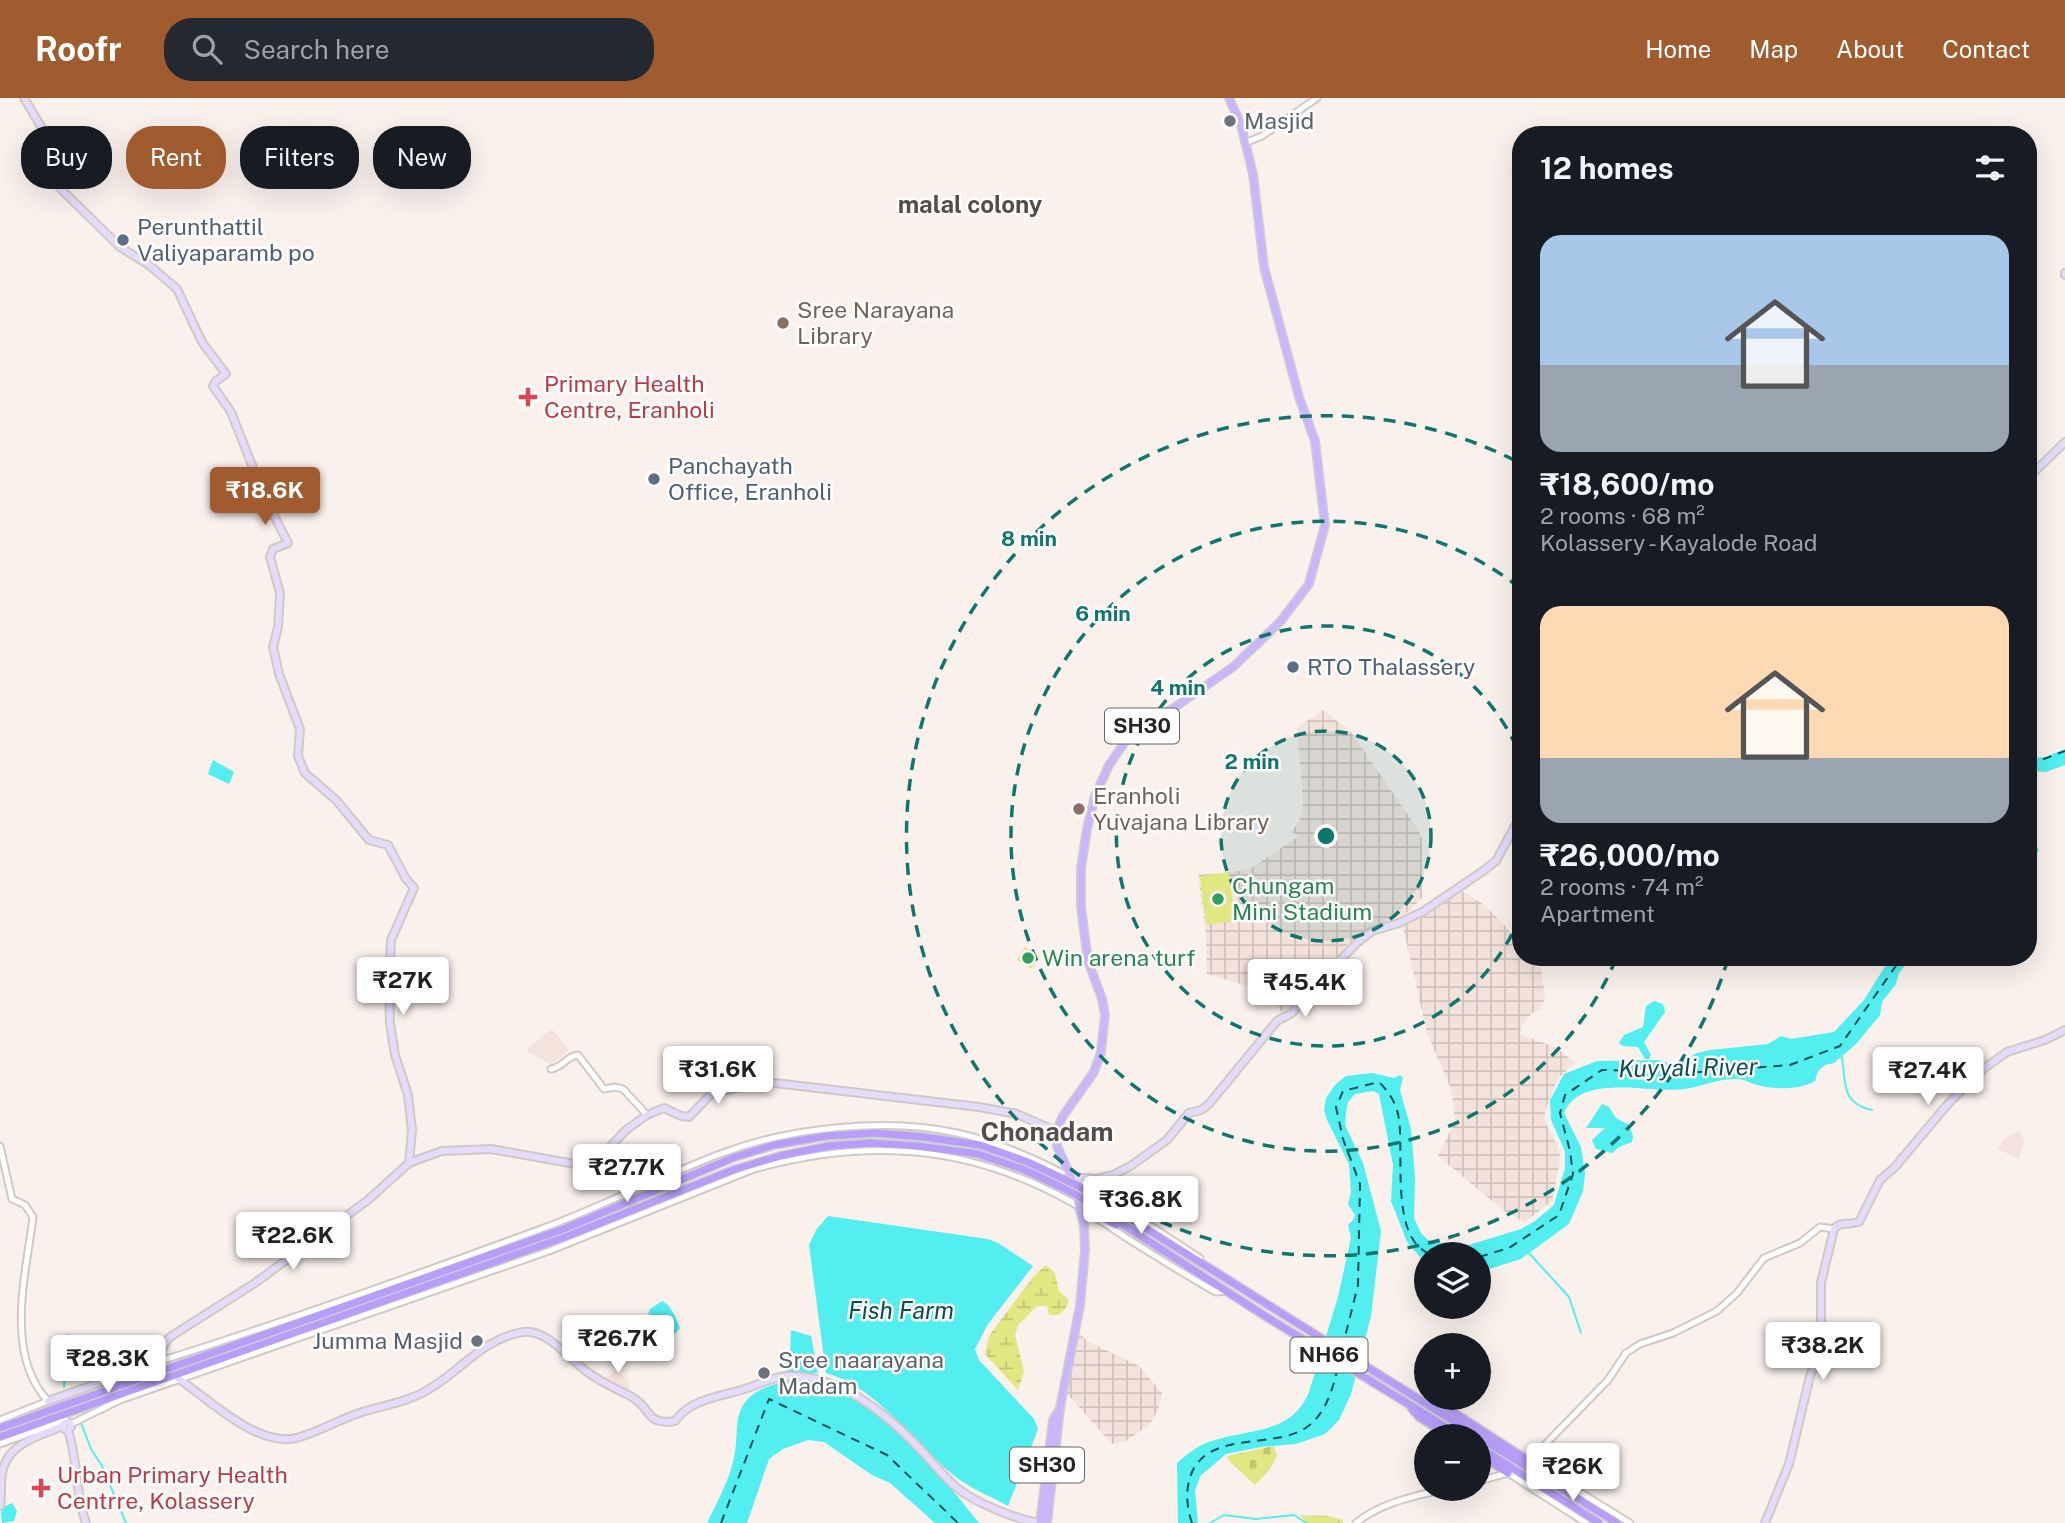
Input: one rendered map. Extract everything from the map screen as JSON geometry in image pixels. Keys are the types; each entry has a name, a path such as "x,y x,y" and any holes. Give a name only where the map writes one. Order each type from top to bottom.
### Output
{"highway":[{"name":"NH66","path":"0,1427 565,1228 735,1157 774,1144 826,1136 875,1133 980,1146 1028,1162 1062,1178 1414,1395"},
{"name":"NH66","path":"0,1437 568,1236 733,1170 780,1156 829,1146 871,1143 978,1154 1025,1170 1063,1188 1441,1424"},
{"path":"1099,1193 1118,1211"},
{"path":"1091,1215 1130,1229"},
{"path":"1404,1401 1419,1417 1430,1424"},
{"name":"NH66","path":"1438,1410 1459,1424"},
{"path":"1450,1410 1529,1461"},
{"name":"NH66","path":"1491,1444 1617,1523"},
{"path":"1491,1455 1599,1523"},
{"path":"1491,1461 1510,1473"}],"main road":[{"path":"24,98 67,170 68,173 58,181 58,185 116,244 149,265 177,289 202,342 226,374 215,381 214,386 231,412 265,498 288,543 274,549 270,555 280,593 278,627 273,647 279,674 300,729 298,756 305,773 337,801 369,840 388,845 406,879 414,888 391,940 389,982 390,1023 395,1055 410,1106 410,1163"},
{"name":"SH30","path":"1056,1131 1063,1116 1094,1072 1103,1036 1105,1015 1088,961 1081,907 1081,868 1095,796 1127,739 1233,667 1280,622 1309,584 1325,525 1315,441 1299,397 1264,267 1254,174 1229,98"},
{"path":"2037,469 2065,442"},
{"path":"1071,1177 1097,1179 1115,1174 1167,1140 1185,1116 1209,1104 1277,1021 1292,1013 1311,989 1358,942 1372,931 1399,923 1424,911 1483,872 1496,861 1512,832"},
{"path":"1765,1523 1789,1464 1810,1376 1821,1348 1821,1283 1833,1229 1842,1223 1859,1222 1880,1180 1895,1167 1947,1105 1983,1069 2007,1052 2045,1040 2065,1030"},
{"path":"49,1402 157,1362 166,1339 255,1283 307,1246 368,1200 410,1163 442,1151 491,1149 593,1165 626,1130 647,1115 664,1108 681,1116 689,1116 712,1093 766,1082 872,1093 1017,1114 1056,1131 1057,1146 1071,1177 1079,1207"},
{"name":"sh30","path":"1043,1523 1060,1408 1080,1306 1085,1250 1084,1225 1079,1207"},
{"path":"179,1379 249,1429 271,1438 297,1438 338,1420 401,1402 433,1387 485,1346 525,1332 548,1339 587,1372 636,1399 648,1416 660,1423 675,1421 695,1404 775,1378 794,1376 822,1380 848,1390 885,1418 961,1490 1008,1515 1043,1523"},
{"path":"0,1506 2,1470 11,1453 23,1443 67,1423 74,1454 78,1499 86,1523"}],"street":[{"path":"1245,143 1284,122 1317,98"},
{"path":"551,1069 558,1068 573,1055 578,1055 604,1090 615,1087 623,1089 647,1115"},
{"path":"157,1362 381,1288 552,1225 722,1152 811,1131 852,1127 889,1126 956,1132 993,1143 1071,1177 1099,1193 1226,1278"},
{"path":"0,1146 12,1199 25,1205 33,1217 24,1273 24,1358 29,1375 49,1402 0,1420"},
{"path":"0,1444 67,1423 120,1400 550,1251 754,1169 848,1150 951,1156 1008,1173 1079,1207 1216,1292 1226,1291"},
{"path":"1630,1523 1529,1461 1608,1380 1626,1353 1640,1344 1672,1333 1717,1311 1737,1293 1765,1258 1800,1243 1820,1227 1833,1229"},
{"path":"1491,1478 1510,1473 1586,1523"},
{"path":"1356,1523 1388,1505 1414,1498"}],"shaded area":[{"path":"1323,710 1351,732 1419,831 1422,840 1422,898 1408,912 1370,928 1347,945 1284,1015 1269,995 1207,974 1206,934 1198,875 1253,867 1299,836 1292,832 1300,819 1303,802 1297,728"},
{"path":"1462,891 1483,904 1502,922 1512,934 1512,966 1541,968 1545,998 1541,1009 1531,1014 1521,1026 1520,1034 1557,1048 1575,1063 1558,1078 1544,1119 1559,1150 1560,1160 1552,1201 1525,1222 1504,1211 1438,1156 1455,1121 1453,1100 1451,1089 1427,1033 1403,927 1427,915"},
{"path":"552,1029 569,1050 551,1065 526,1050"},
{"path":"2020,1130 2024,1142 2019,1159 1998,1149 2004,1139"},
{"path":"1078,1331 1087,1341 1139,1366 1162,1393 1158,1410 1149,1425 1126,1441 1112,1444 1067,1394"},
{"path":"616,1369 628,1380 630,1393 606,1378"}],"green space":[{"name":"Chungam Mini Stadium","path":"1229,872 1235,921 1206,925 1200,876"},
{"name":"Win arena turf","path":"1025,947 1039,956 1031,969 1017,960"},
{"path":"1046,1265 1055,1273 1059,1291 1069,1300 1059,1315 1049,1315 1047,1306 1037,1306 1018,1325 1015,1335 1024,1371 1018,1390 985,1354 989,1336 1033,1277"},
{"path":"1273,1446 1277,1455 1270,1469 1255,1485 1227,1456"},
{"path":"1300,1515 1329,1516 1343,1520 1343,1523 1306,1523"}],"water":[{"path":"2065,749 2065,765 2046,772 2037,772 2037,757"},
{"path":"213,760 234,772 229,784 208,774"},
{"name":"Kuyyali River","path":"1885,966 1905,966 1896,984 1882,1002 1880,1015 1856,1044 1834,1063 1825,1065 1818,1071 1815,1081 1810,1084 1775,1088 1730,1079 1684,1089 1600,1089 1573,1100 1564,1113 1581,1147 1585,1174 1583,1191 1569,1224 1521,1259 1491,1268 1491,1242 1478,1242 1521,1229 1554,1205 1565,1168 1565,1151 1551,1120 1550,1100 1564,1074 1597,1061 1659,1060 1671,1064 1710,1050 1768,1044 1781,1036 1791,1039 1834,1032 1864,1000"},
{"path":"1654,1001 1663,1004 1665,1012 1644,1042 1651,1055 1649,1059 1645,1059 1638,1047 1623,1046 1619,1043 1624,1035 1643,1027 1646,1006"},
{"path":"1372,1073 1394,1078 1400,1075 1403,1078 1400,1090 1411,1129 1415,1177 1414,1218 1421,1233 1428,1240 1438,1242 1414,1242 1414,1250 1407,1242 1391,1201 1393,1165 1379,1094 1373,1091 1355,1094 1348,1102 1345,1125 1363,1163 1381,1231 1371,1316 1351,1394 1339,1420 1325,1434 1296,1444 1226,1454 1200,1476 1195,1491 1198,1523 1178,1523 1177,1463 1196,1448 1209,1442 1279,1423 1301,1406 1309,1392 1338,1297 1351,1238 1348,1225 1355,1215 1348,1204 1351,1192 1349,1164 1324,1110 1326,1098 1346,1076"},
{"path":"1602,1104 1609,1107 1616,1118 1629,1125 1633,1136 1632,1142 1612,1153 1596,1149 1592,1140 1605,1128 1586,1128"},
{"name":"Fish Farm","path":"828,1216 988,1239 1033,1266 988,1324 975,1349 979,1360 1034,1419 1038,1429 1008,1506 958,1479 877,1402 844,1380 826,1373 809,1245 816,1230"},
{"path":"662,1301 670,1308 679,1324 680,1328 675,1334 663,1334 659,1331 657,1316 648,1314 650,1309"},
{"path":"791,1330 811,1336 818,1373 784,1373 790,1356"},
{"path":"798,1379 829,1386 850,1395 871,1409 931,1465 979,1523 935,1523 890,1483 872,1475 824,1442 808,1440 783,1449 769,1459 747,1523 707,1523 732,1465 738,1418 747,1400 761,1390"},
{"path":"12,1503 17,1511 14,1521 2,1523 1,1512 5,1506"}],"waterway":[{"path":"1842,1057 1845,1084 1850,1097 1855,1103 1872,1110"},
{"path":"1529,1253 1569,1297 1581,1333"},
{"path":"64,1387 65,1372 73,1356 69,1335"},
{"path":"81,1423 126,1523"},
{"path":"1210,1523 1224,1515 1256,1519 1294,1515 1306,1523"}],"ferry route":[{"path":"2037,762 2065,751"},
{"path":"1491,1253 1509,1248 1559,1215 1573,1174 1560,1113 1565,1095 1602,1070 1700,1072 1790,1065 1840,1046 1896,966"},
{"path":"1342,1349 1358,1285 1360,1184 1343,1139 1336,1107 1343,1091 1379,1082 1393,1101 1400,1130 1404,1214 1409,1232 1416,1242"},
{"path":"1192,1523 1188,1510 1188,1489 1193,1470 1202,1458 1230,1445 1279,1438 1307,1427 1324,1407 1338,1365"},
{"path":"721,1523 769,1399 887,1455 958,1523"}],"place":[{"name":"Masjid","path":"1230,121"},
{"name":"Perunthattil Valiyaparamb po","path":"123,240"},
{"name":"Sree Narayana Library","path":"783,323"},
{"name":"Primary Health Centre, Eranholi","path":"528,397"},
{"name":"Panchayath Office, Eranholi","path":"654,479"},
{"name":"RTO Thalassery","path":"1293,667"},
{"name":"Eranholi Yuvajana Library","path":"1079,809"},
{"name":"Chungam Mini Stadium","path":"1218,899"},
{"name":"Win arena turf","path":"1028,958"},
{"name":"Jumma Masjid","path":"477,1341"},
{"name":"Sree naarayana Madam","path":"764,1373"},
{"name":"Urban Primary Health Centrre, Kolassery","path":"41,1488"}],"district":[{"name":"malal colony","path":"970,205"},
{"name":"Chonadam","path":"1047,1132"}]}
